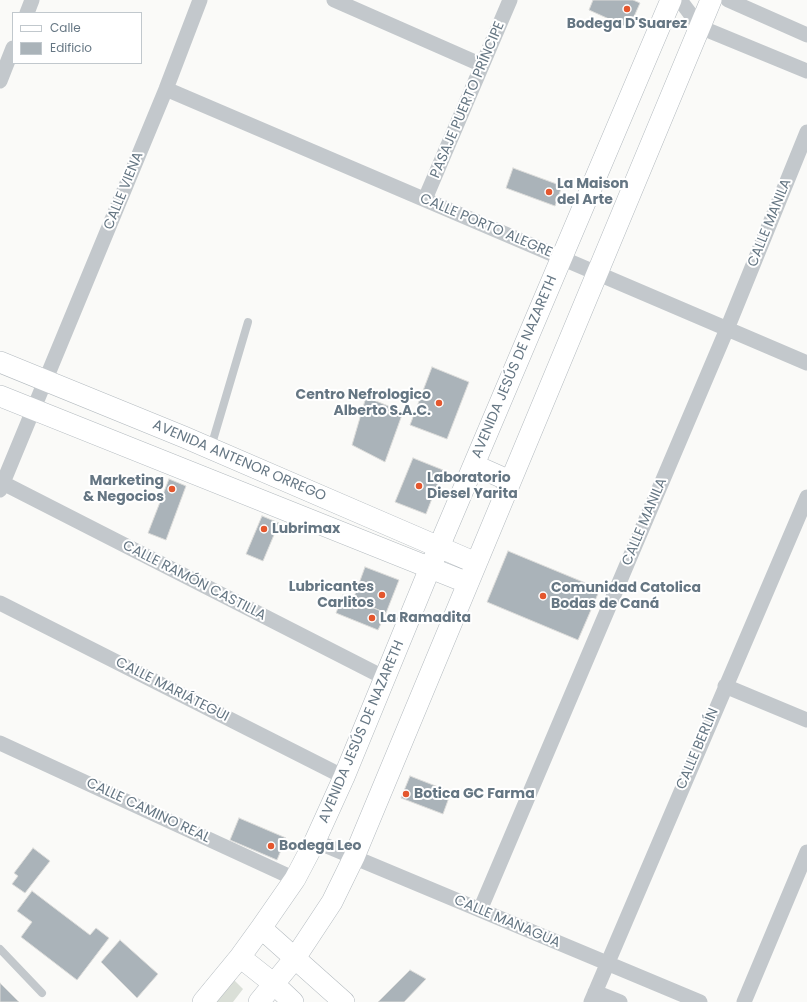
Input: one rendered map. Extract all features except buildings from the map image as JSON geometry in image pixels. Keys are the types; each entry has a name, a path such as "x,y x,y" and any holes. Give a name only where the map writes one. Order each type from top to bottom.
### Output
{"main road":[{"name":"AVENIDA JESÚS DE NAZARETH","path":"203,1002 262,928 295,879 315,841 344,777 430,568 672,0"},
{"path":"259,1002 295,958 332,902 354,857 711,0"},
{"name":"AVENIDA ANTENOR ORREGO","path":"0,362 184,437 476,563"},
{"name":"AVENIDA ANTENOR ORREGO","path":"0,396 468,583"},
{"path":"171,464 184,437"},
{"path":"474,465 510,481"},
{"path":"262,928 344,1002"},
{"path":"240,957 274,984 293,1002"}],"street":[{"path":"27,12 32,0"},
{"name":"CALLE VIENA","path":"1,486 166,89 200,0"},
{"path":"334,0 482,66"},
{"name":"PASAJE PUERTO PRÍNCIPE","path":"425,199 510,0"},
{"path":"680,0 700,27 807,71"},
{"path":"728,0 807,34"},
{"path":"0,81 12,51"},
{"name":"CALLE PORTO ALEGRE","path":"166,89 807,363"},
{"name":"CALLE MANILA","path":"480,910 727,328 807,132"},
{"name":"CALLE RAMÓN CASTILLA","path":"1,486 385,678"},
{"name":"CALLE BERLÍN","path":"593,997 807,497"},
{"name":"CALLE MARIÁTEGUI","path":"0,603 344,777"},
{"path":"726,686 807,720"},
{"name":"CALLE CAMINO REAL","path":"0,743 295,879"},
{"name":"CALLE MANAGUA","path":"315,841 700,1002"},
{"path":"744,1002 807,852"},
{"path":"593,997 620,1002"}],"lane":[{"path":"210,448 248,322"},
{"path":"0,949 42,993"}],"shaded area":[{"path":"234,980 243,989 233,1002 216,1002"}],"place":[{"name":"Bodega D'Suarez","path":"627,9"},
{"name":"La Maison del Arte","path":"549,192"},
{"name":"Centro Nefrologico Alberto S.A.C.","path":"439,403"},
{"name":"Laboratorio Diesel Yarita","path":"419,486"},
{"name":"Marketing & Negocios","path":"172,489"},
{"name":"Lubrimax","path":"264,529"},
{"name":"Lubricantes Carlitos","path":"382,595"},
{"name":"Comunidad Catolica Bodas de Caná","path":"543,596"},
{"name":"La Ramadita","path":"372,618"},
{"name":"Botica GC Farma","path":"406,794"},
{"name":"Bodega Leo","path":"271,846"}]}
